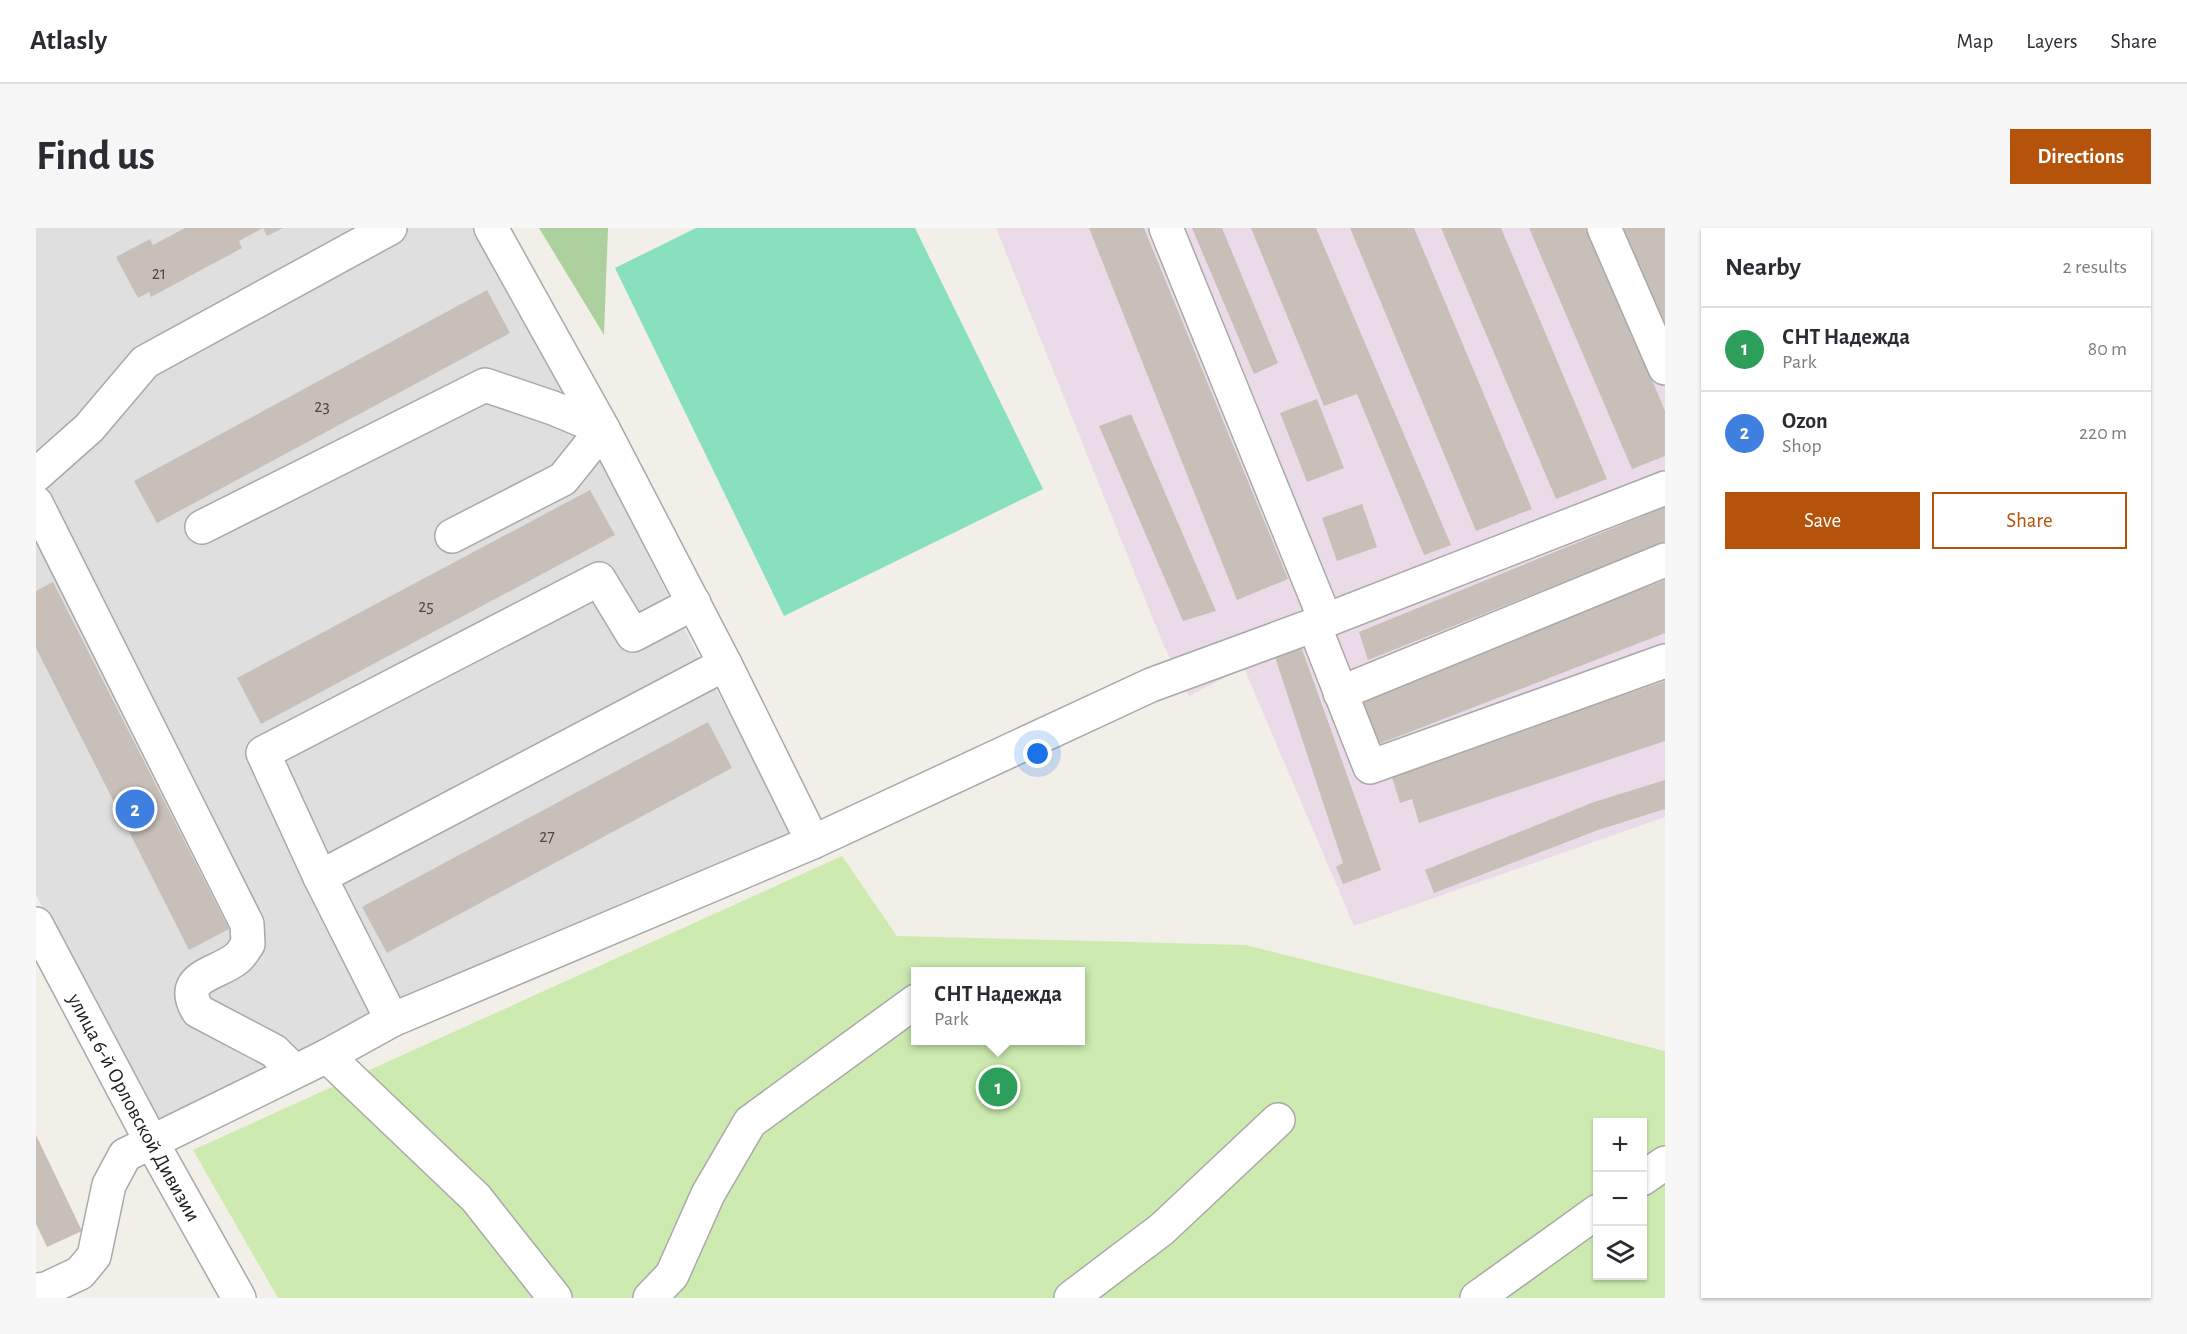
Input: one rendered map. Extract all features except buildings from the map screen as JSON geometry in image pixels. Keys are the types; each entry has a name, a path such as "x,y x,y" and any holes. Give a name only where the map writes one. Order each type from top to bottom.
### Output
{"street":[{"path":"36,475 89,428 145,362 390,228"},
{"path":"491,228 603,429 694,603 813,842"},
{"path":"1166,228 1319,622 1340,693 1370,767 1665,661"},
{"path":"1605,228 1665,368"},
{"path":"202,527 485,385 553,408 603,429"},
{"path":"452,536 563,479 603,429"},
{"path":"36,1290 46,1289 80,1273 94,1256 109,1185 124,1155 327,1056 392,1020 813,842 1151,685 1665,488"},
{"path":"36,503 246,924 248,944 237,959 200,978 192,989 192,1000 198,1011 274,1051 294,1071"},
{"path":"1340,693 1665,560"},
{"path":"392,1020 320,877 263,753 599,579 633,635 694,603"},
{"path":"320,877 725,664"},
{"name":"улица 6-й Орловской Дивизии","path":"36,925 151,1141 237,1294"},
{"path":"650,1298 672,1275 708,1194 750,1122 911,1004"},
{"path":"327,1056 476,1198 555,1298"},
{"path":"1071,1298 1162,1229 1278,1120"},
{"path":"1647,1176 1665,1163"},
{"path":"1477,1298 1593,1215"}],"shaded area":[{"path":"36,228 486,228 709,678 802,838 166,1144 36,895"},
{"path":"996,228 1665,228 1665,817 1354,926 1244,668 1189,696 1164,646"}],"green space":[{"path":"539,228 608,228 604,335"},
{"path":"696,228 915,228 1043,489 784,616 615,268"},
{"path":"842,856 897,936 1246,945 1665,1051 1665,1298 278,1298 193,1150"}],"place":[{"name":"Ozon","path":"135,809"},
{"name":"СНТ Надежда","path":"998,1087"}]}
